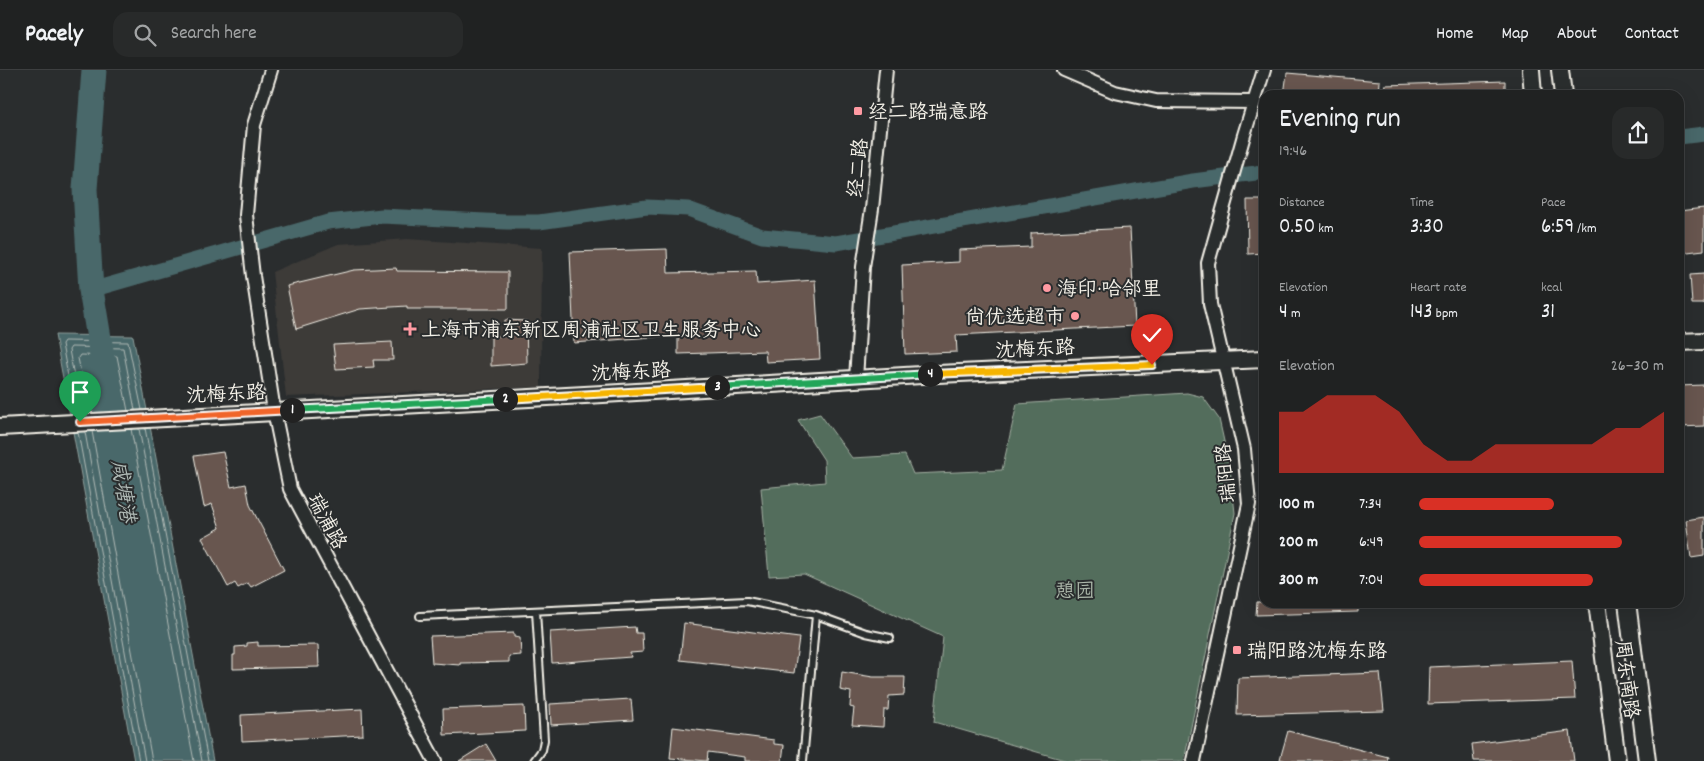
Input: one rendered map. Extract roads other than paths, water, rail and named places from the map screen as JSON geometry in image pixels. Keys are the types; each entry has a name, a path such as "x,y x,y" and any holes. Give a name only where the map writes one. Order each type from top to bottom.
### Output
{"street":[{"name":"瑞浦路","path":"271,70 254,125 246,215 253,276 274,412 290,489 434,761"},
{"name":"经二路","path":"856,379 864,267 872,210 886,70"},
{"path":"1064,70 1115,92 1156,101 1254,102 1264,70"},
{"path":"1531,70 1533,90"},
{"path":"1560,70 1562,90"},
{"name":"瑞阳路","path":"1194,761 1249,504 1244,449 1222,362 1210,304 1208,263 1254,102"},
{"path":"1684,342 1704,341"},
{"name":"沈梅东路","path":"0,427 856,379 1259,360"},
{"name":"周东南路","path":"1598,608 1617,761"},
{"path":"1628,608 1647,761"}],"lane":[{"path":"420,616 747,601 816,615 866,633 890,638"},
{"path":"534,761 542,750 544,740 536,611"},
{"path":"803,761 816,615"}],"water":[{"path":"55,335 133,336 213,761 134,761"}],"waterway":[{"name":"咸塘港","path":"94,70 85,189 91,290 104,368"},
{"path":"1684,136 1704,134"},
{"path":"91,290 328,222 382,216 539,222 647,207 688,209 762,236 836,243 1193,181 1259,173"}],"place":[{"name":"经二路瑞意路","path":"858,111"},
{"name":"海印·哈邻里","path":"1047,288"},
{"name":"尚优选超市","path":"1075,316"},
{"name":"上海市浦东新区周浦社区卫生服务中心","path":"410,329"},
{"name":"瑞阳路沈梅东路","path":"1237,650"}],"park label":[{"name":"憩园","path":"1075,590"}]}
